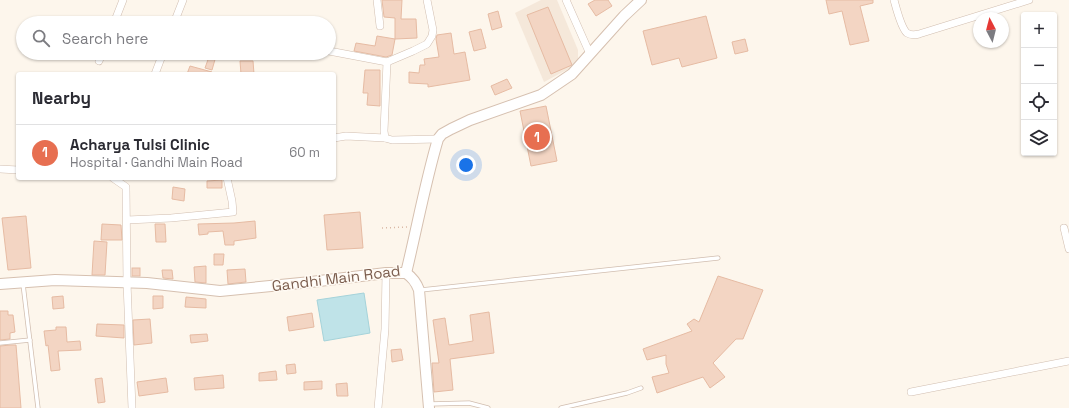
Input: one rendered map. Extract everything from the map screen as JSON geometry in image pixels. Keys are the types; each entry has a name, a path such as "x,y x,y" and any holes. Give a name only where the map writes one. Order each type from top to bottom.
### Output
{"street":[{"path":"117,16 123,0"},
{"path":"177,16 183,0"},
{"path":"377,0 380,26"},
{"path":"336,52 387,62 427,44 432,36 433,30 428,0"},
{"path":"566,0 590,54"},
{"path":"336,138 346,136 385,138 392,140 438,139 442,134 470,120 541,95 572,74 624,16 641,0"},
{"path":"894,0 903,28 907,33 912,35 1029,0"},
{"path":"156,72 160,60"},
{"path":"385,138 387,62"},
{"name":"Gandhi Main Road","path":"0,284 55,280 147,283 220,291 386,273 406,273 428,175 438,139"},
{"path":"0,169 16,170"},
{"path":"116,180 126,187 127,283 132,408"},
{"path":"127,220 172,218 233,212 227,180"},
{"path":"1064,228 1069,249"},
{"path":"378,408 385,330 386,273"},
{"path":"406,273 415,281 419,290 429,406"},
{"path":"910,392 1069,361"}],"lane":[{"path":"419,290 718,258"},
{"path":"23,283 38,408"},
{"path":"0,343 30,340"},
{"path":"561,408 627,393 641,388"},
{"path":"429,406 469,403 488,408"}],"path":[{"path":"382,228 417,228"}],"shaded area":[{"path":"541,0 557,0 578,50 578,59 574,66 544,82 515,13"}],"water":[{"path":"364,293 370,333 324,341 317,300"}],"building":[{"path":"382,0 402,0 401,19 416,19 417,38 395,39 395,18 384,17"},
{"path":"595,0 608,0 612,6 596,16 588,4"},
{"path":"826,0 873,0 873,3 860,6 869,41 850,45 842,11 829,14"},
{"path":"548,7 572,65 551,74 527,15"},
{"path":"498,11 502,27 492,30 488,14"},
{"path":"706,16 717,58 682,67 679,58 652,65 643,31"},
{"path":"481,29 486,48 474,51 469,32"},
{"path":"451,33 454,54 465,52 470,80 428,87 428,84 409,83 409,72 419,73 420,65 425,65 424,59 439,57 436,39 437,35"},
{"path":"377,36 395,39 392,55 386,57 354,51 356,43 375,46"},
{"path":"745,39 748,51 735,54 732,42"},
{"path":"208,60 215,60 212,70 205,68"},
{"path":"240,61 253,61 254,72 241,72"},
{"path":"190,66 212,72 188,72"},
{"path":"365,70 380,70 380,106 367,105 368,93 363,93"},
{"path":"507,79 512,88 495,95 491,86"},
{"path":"546,106 557,161 531,166 520,111"},
{"path":"222,180 222,188 207,188 207,181"},
{"path":"173,187 185,189 184,201 172,199"},
{"path":"360,212 363,248 327,250 324,215"},
{"path":"26,216 31,268 8,270 2,218"},
{"path":"255,221 256,238 234,241 234,245 225,245 223,231 208,232 208,234 199,235 198,224"},
{"path":"102,224 121,225 122,240 101,240"},
{"path":"155,224 165,224 166,242 156,242"},
{"path":"94,241 107,242 105,275 92,275"},
{"path":"214,254 224,254 223,265 214,265"},
{"path":"206,266 206,283 195,282 194,267"},
{"path":"132,268 140,268 140,276 132,276"},
{"path":"245,269 246,282 228,284 227,270"},
{"path":"162,270 172,270 173,279 163,278"},
{"path":"718,276 763,290 743,339 736,339 713,363 725,377 710,388 703,377 657,393 652,377 669,373 666,364 666,355 647,360 643,349 692,331 687,324 694,319 699,322"},
{"path":"63,296 64,308 53,309 52,297"},
{"path":"153,296 163,296 163,308 153,309"},
{"path":"186,297 206,299 206,308 185,307"},
{"path":"0,311 8,311 8,315 13,315 15,332 10,333 10,339 0,340"},
{"path":"489,312 494,353 450,359 453,390 434,392 432,363 439,363 433,320 445,318 449,345 473,341 470,315"},
{"path":"312,313 314,327 289,331 287,317"},
{"path":"150,319 152,343 134,345 133,320"},
{"path":"97,324 124,325 124,338 96,336"},
{"path":"56,327 66,327 67,342 80,341 81,350 58,351 60,370 51,371 48,345 46,346 44,331 56,330"},
{"path":"207,334 208,341 191,343 190,335"},
{"path":"16,345 21,408 0,408 0,346"},
{"path":"401,349 403,360 392,362 391,350"},
{"path":"295,364 296,373 287,374 286,365"},
{"path":"276,371 277,380 259,381 259,373"},
{"path":"223,375 224,388 195,390 194,378"},
{"path":"102,378 105,402 98,403 95,379"},
{"path":"166,378 168,392 139,396 137,382"},
{"path":"322,381 322,389 304,390 304,382"},
{"path":"347,383 348,396 337,396 336,384"}],"place":[{"name":"Acharya Tulsi Clinic","path":"537,137"}]}
